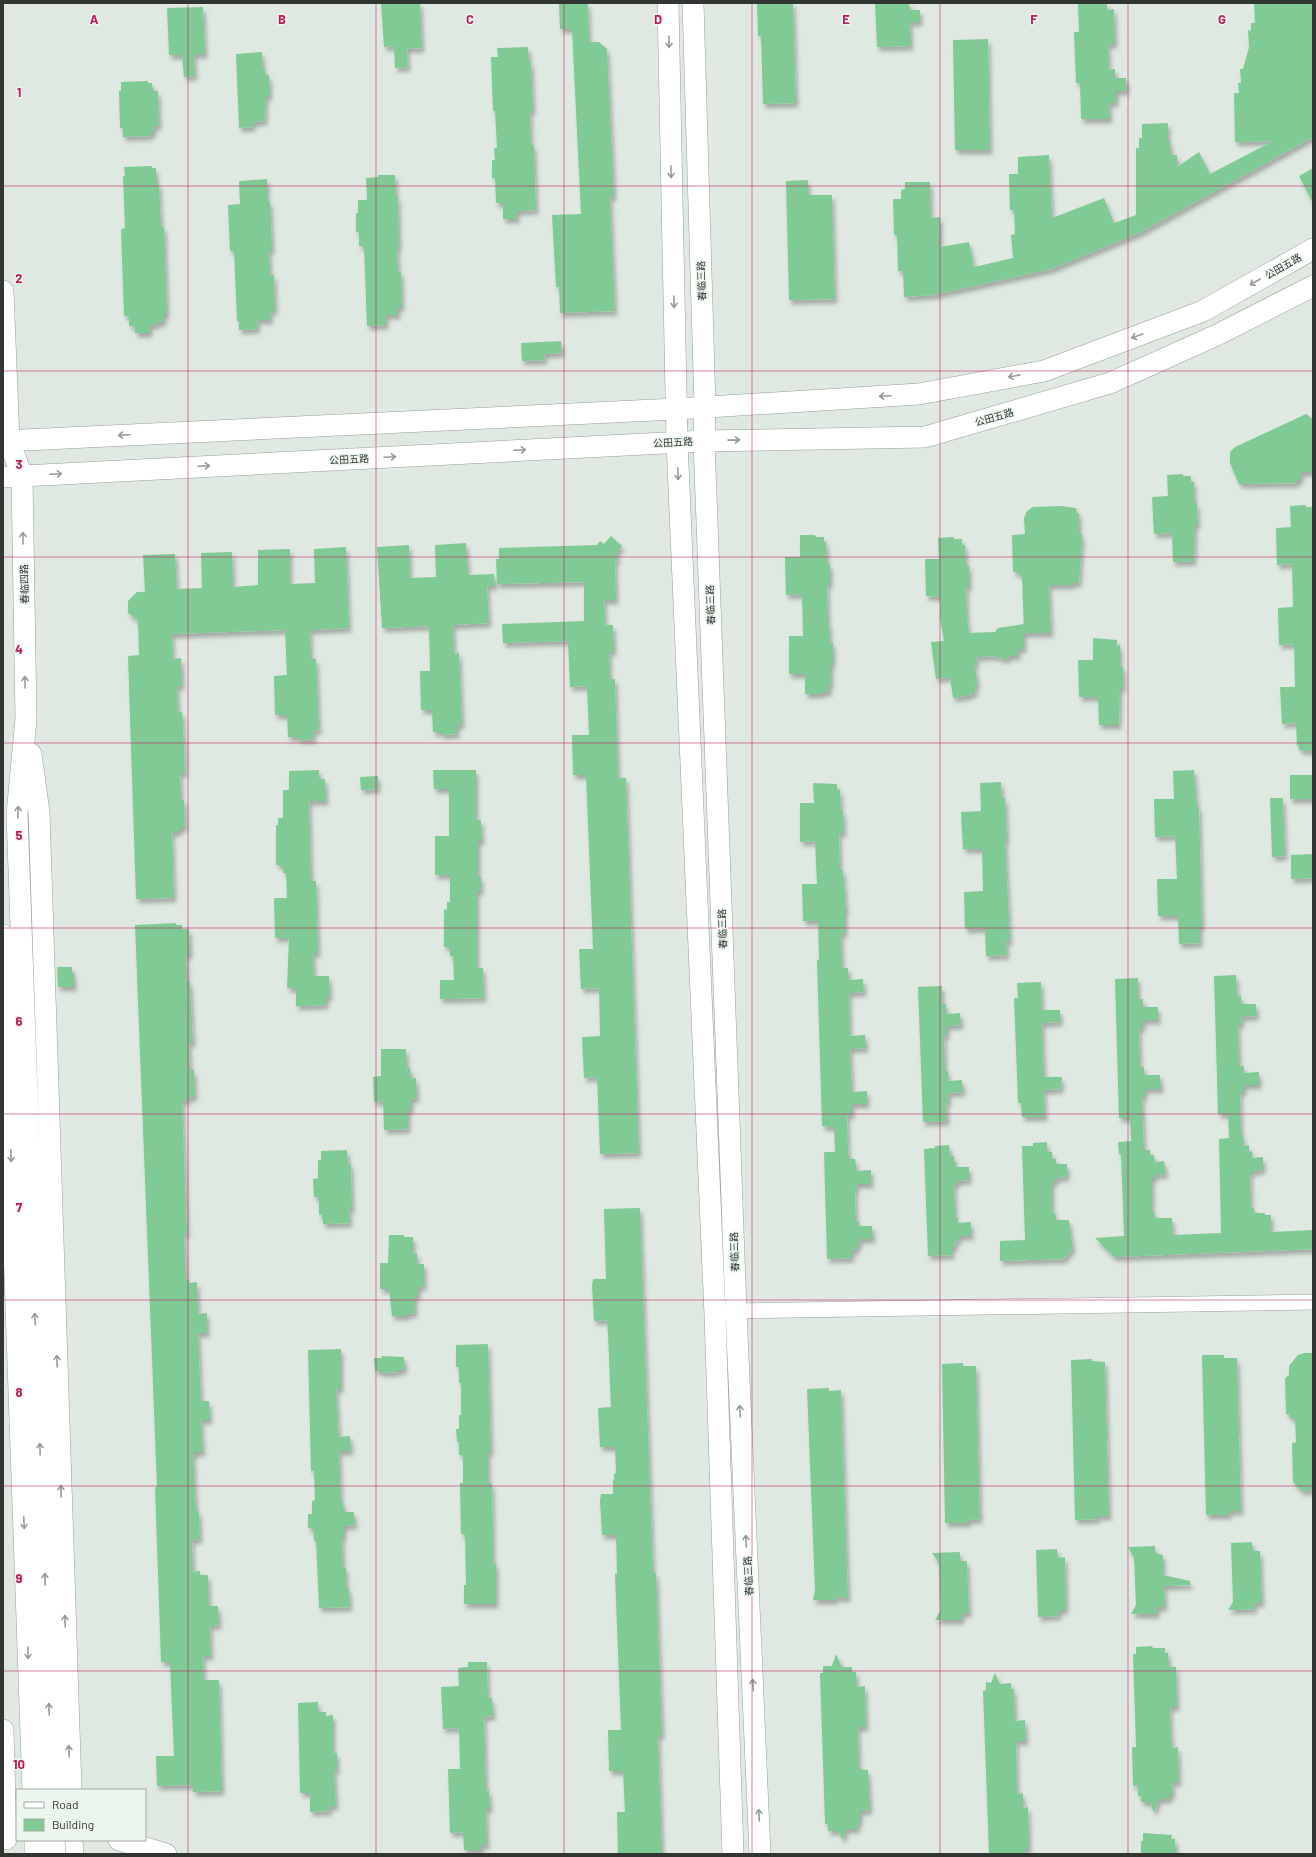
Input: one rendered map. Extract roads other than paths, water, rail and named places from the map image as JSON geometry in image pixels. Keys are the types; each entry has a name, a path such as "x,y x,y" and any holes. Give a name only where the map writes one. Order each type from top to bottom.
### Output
{"street":[{"path":"668,3 677,442 715,1315 733,1854"},
{"name":"春临三路","path":"693,3 705,407 704,441 736,1311 760,1854"},
{"name":"公田五路","path":"6,441 676,409 919,394 1044,370 1203,311 1313,249"},
{"name":"公田五路","path":"12,476 677,442 925,437 1110,383 1217,335 1313,286"},
{"name":"春临四路","path":"3,291 6,441 12,476 26,719 17,814 52,1789"},
{"path":"26,719 39,812 71,1789"},
{"path":"3,935 33,1789"},
{"path":"715,1315 736,1311 1313,1302"},
{"path":"3,1730 8,1810 5,1838 55,1854 54,1841"},
{"path":"35,1841 35,1854"},
{"path":"72,1841 73,1854"},
{"path":"122,1841 166,1854"}]}
